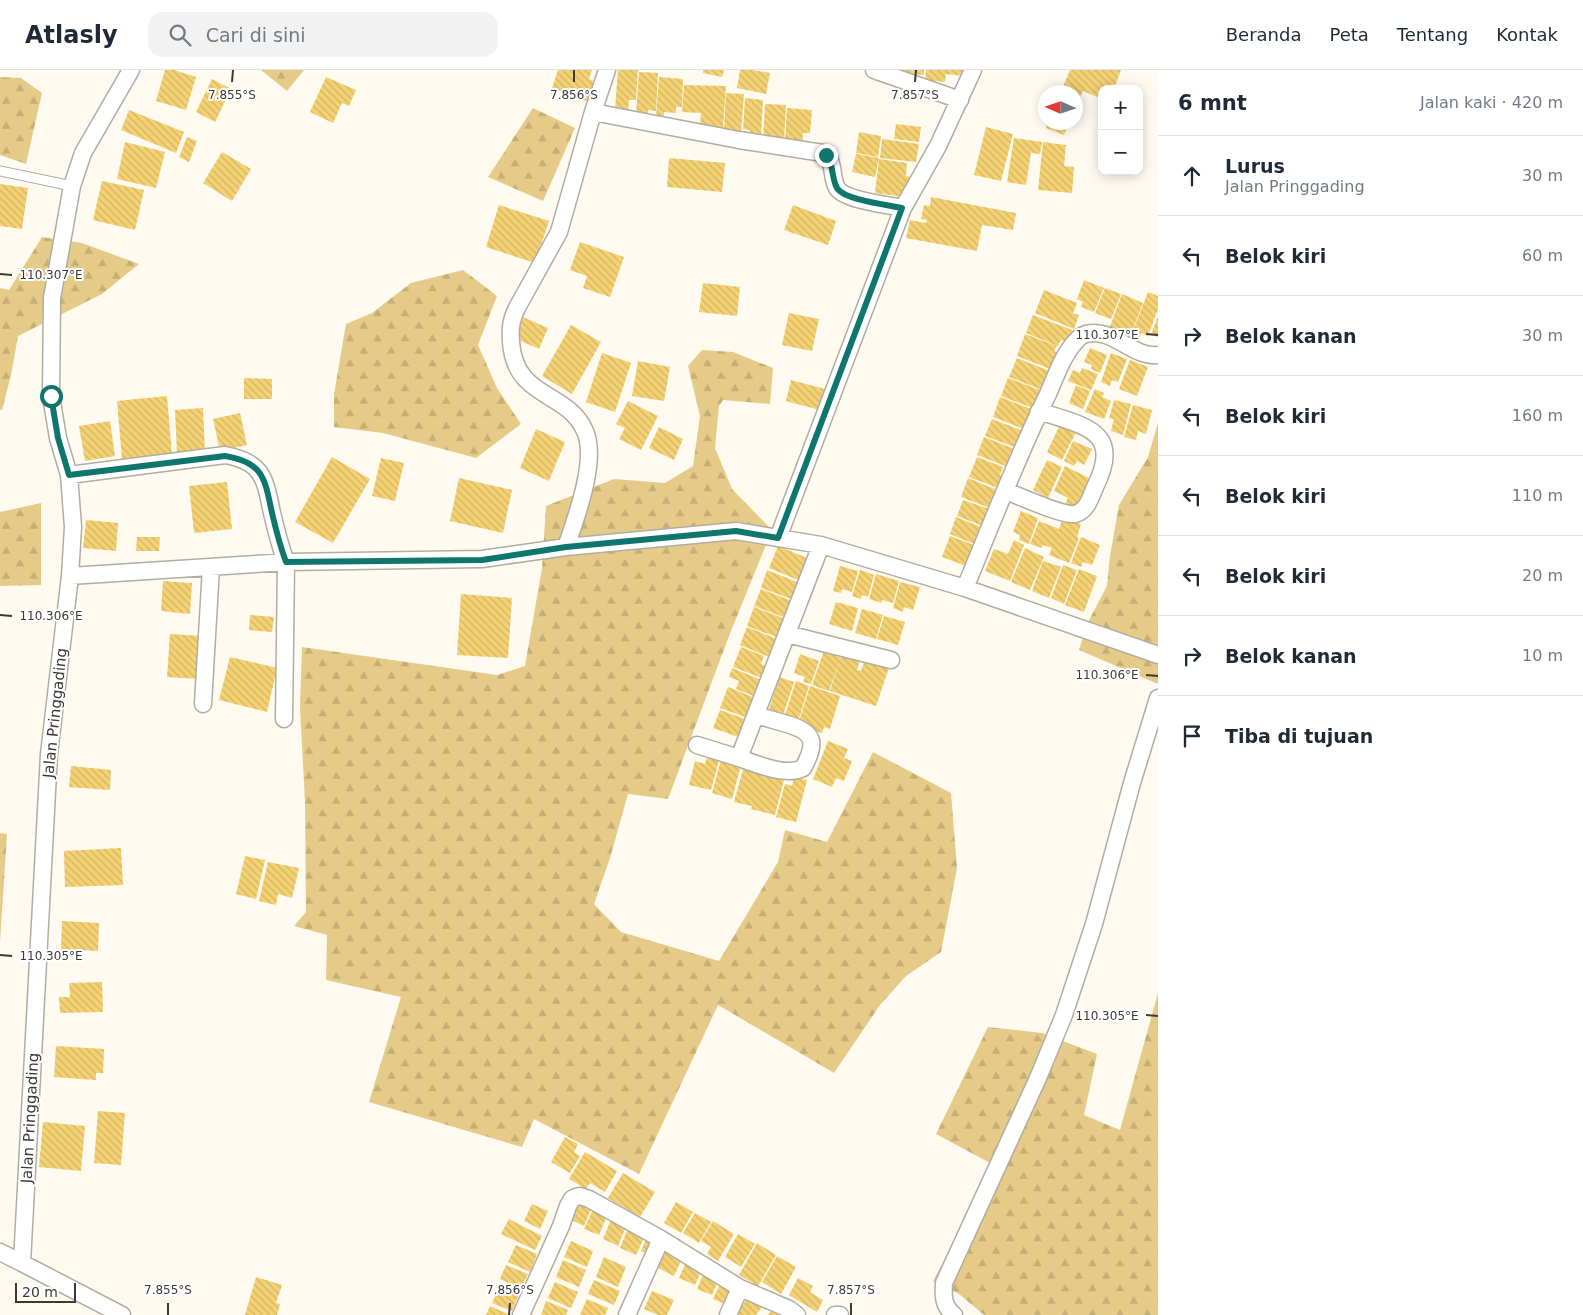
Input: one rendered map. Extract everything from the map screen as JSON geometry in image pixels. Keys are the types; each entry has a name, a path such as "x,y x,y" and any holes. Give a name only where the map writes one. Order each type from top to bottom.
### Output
{"street":[{"name":"Jalan Pringgading","path":"22,1263 49,754 70,576 73,527 69,475 58,438 51,396 52,298 72,186 84,153 131,70"},
{"path":"566,547 578,513 587,473 589,449 585,430 574,413 531,385 519,371 512,352 510,327 515,311 559,232 607,70"},
{"path":"874,70 960,100"},
{"path":"778,538 902,208 938,146 973,70"},
{"path":"593,112 739,140 823,153 829,158 835,182 840,192 852,197 902,208"},
{"path":"965,588 1040,411 1064,359 1077,339 1092,333 1102,334 1140,352 1158,355"},
{"path":"1006,491 1056,510 1076,514 1084,508 1101,476 1105,462 1105,452 1098,436 1083,426 1040,411"},
{"path":"69,475 225,456 242,459 250,463 258,471 266,483 279,541 286,562 284,719"},
{"path":"70,576 286,562 482,560 566,547 736,531 821,545 965,588 1158,655"},
{"path":"739,758 821,545"},
{"path":"203,704 211,567"},
{"path":"787,634 891,660"},
{"path":"954,1315 945,1304 943,1295 944,1283 1038,1078 1064,1015 1094,924 1132,783 1158,698"},
{"path":"698,746 791,772 803,768 812,740 808,732 804,729 756,715"},
{"path":"521,1315 568,1206 572,1199 580,1196 589,1199 661,1239 740,1288 793,1312"},
{"path":"627,1315 661,1239"},
{"path":"0,1252 122,1315"},
{"path":"728,1315 740,1288"},
{"path":"835,1315 840,1315"}],"lane":[{"path":"0,171 72,186"}],"green space":[{"path":"261,70 304,70 287,91"},
{"path":"0,77 21,78 42,93 26,164 0,155"},
{"path":"533,108 575,128 543,201 488,177"},
{"path":"42,237 82,243 139,264 102,294 18,336 11,375 2,410 0,410 0,288 9,290"},
{"path":"463,270 497,296 478,345 497,388 521,424 476,458 383,433 334,427 334,394 346,324 372,313 411,283"},
{"path":"702,350 733,352 773,368 770,404 723,400 719,406 715,448 732,489 772,530 729,636 668,799 628,794 610,858 594,904 621,932 719,961 778,862 785,830 827,842 873,752 951,793 957,868 941,952 906,976 880,1005 834,1073 718,1005 639,1174 534,1119 522,1147 369,1102 401,997 326,980 327,935 294,926 306,912 305,802 300,707 302,647 497,675 525,666 542,568 546,506 614,479 665,483 693,466 700,416 688,366"},
{"path":"1158,423 1158,684 1079,650 1087,624 1107,586 1119,505 1148,457"},
{"path":"41,503 41,585 0,586 0,512"},
{"path":"0,833 7,834 0,942"},
{"path":"1158,993 1158,1315 984,1315 959,1294 933,1281 953,1244 990,1163 936,1134 988,1027 1042,1033 1097,1054 1084,1115 1120,1130"}],"building":[{"path":"165,70 174,70 196,77 186,110 156,101"},
{"path":"558,70 592,70 589,79 596,82 589,102 552,88"},
{"path":"618,70 638,70 636,100 629,100 628,110 615,109"},
{"path":"703,70 724,70 722,77 703,73"},
{"path":"740,70 770,73 766,94 737,88"},
{"path":"897,70 924,70 924,75 896,73"},
{"path":"926,70 966,70 965,76 946,74 945,82 925,80"},
{"path":"1070,70 1121,70 1115,85 1098,85 1098,97 1083,91 1083,85 1064,85"},
{"path":"639,72 658,73 656,111 648,110 648,114 636,113"},
{"path":"326,77 356,90 349,106 342,103 333,123 310,112"},
{"path":"659,77 683,79 682,107 676,107 676,113 664,112 664,118 656,117"},
{"path":"212,79 231,89 215,122 196,112"},
{"path":"684,85 726,86 723,128 700,125 701,113 682,112"},
{"path":"726,93 744,94 741,134 730,133 730,129 724,129"},
{"path":"745,98 763,100 761,138 749,137 750,130 743,129"},
{"path":"765,104 786,105 784,141 763,140"},
{"path":"787,108 812,110 810,133 803,133 802,148 785,142"},
{"path":"129,110 184,132 176,153 121,130"},
{"path":"896,124 921,127 919,142 894,139"},
{"path":"986,127 1013,134 1001,181 974,175"},
{"path":"1051,130 1066,130 1064,135"},
{"path":"859,132 881,136 878,157 856,153"},
{"path":"187,137 197,141 189,162 179,157"},
{"path":"1014,138 1042,142 1040,154 1031,153 1026,185 1007,182"},
{"path":"882,139 919,144 916,162 880,158"},
{"path":"125,142 165,152 156,188 117,179"},
{"path":"1043,142 1066,145 1064,166 1074,167 1072,193 1038,190"},
{"path":"222,152 251,169 232,201 203,183"},
{"path":"856,154 879,158 875,177 852,172"},
{"path":"669,158 725,163 722,192 667,187"},
{"path":"879,159 907,163 906,176 914,178 905,197 875,193"},
{"path":"102,181 144,190 135,230 93,220"},
{"path":"0,184 28,188 22,229 0,226"},
{"path":"931,197 1016,213 1013,230 982,225 977,251 906,238 910,220 926,223 927,220 921,219 924,205 930,206"},
{"path":"499,205 549,221 535,263 486,247"},
{"path":"793,205 836,221 828,245 784,230"},
{"path":"580,242 624,257 610,297 583,288 587,276 570,270"},
{"path":"1084,280 1104,288 1094,312 1081,307 1083,302 1077,299"},
{"path":"703,283 740,287 737,316 699,312"},
{"path":"1105,288 1121,294 1111,319 1095,313"},
{"path":"1044,290 1077,303 1073,313 1079,315 1074,329 1035,313"},
{"path":"1148,292 1158,296 1158,309 1148,336 1141,333 1139,339 1131,336"},
{"path":"1122,294 1143,303 1130,337 1109,329"},
{"path":"789,313 819,319 812,351 782,345"},
{"path":"1033,315 1072,330 1067,342 1061,340 1058,346 1026,333"},
{"path":"1158,316 1158,337 1151,335"},
{"path":"523,317 548,328 539,349 514,338"},
{"path":"571,325 601,342 572,394 542,376"},
{"path":"1025,334 1057,346 1054,351 1059,353 1053,370 1017,356"},
{"path":"1090,348 1107,355 1100,373 1091,369 1092,365 1084,362"},
{"path":"602,353 631,363 615,412 586,402"},
{"path":"1111,353 1127,359 1118,382 1112,380 1110,386 1101,382"},
{"path":"1017,358 1052,372 1045,391 1009,377"},
{"path":"1130,360 1148,367 1137,396 1119,389"},
{"path":"638,361 670,367 664,401 632,396"},
{"path":"1082,368 1098,374 1091,390 1068,381 1073,370 1080,373"},
{"path":"244,378 272,379 272,399 244,399"},
{"path":"1008,378 1040,390 1033,408 1001,396"},
{"path":"791,380 829,390 823,411 786,401"},
{"path":"1076,385 1090,391 1083,409 1069,403"},
{"path":"1095,389 1104,393 1102,397 1111,401 1104,419 1085,412"},
{"path":"167,396 172,455 122,459 117,401"},
{"path":"1000,397 1031,409 1024,429 993,417"},
{"path":"1114,400 1131,404 1123,435 1111,431 1114,419 1109,418"},
{"path":"628,401 658,416 641,450 619,439 625,428 616,424"},
{"path":"1133,405 1152,410 1146,434 1138,431 1136,440 1124,437"},
{"path":"203,408 205,453 177,454 175,410"},
{"path":"240,413 247,445 220,451 213,419"},
{"path":"992,419 1026,432 1020,449 985,436"},
{"path":"110,421 115,456 85,461 79,426"},
{"path":"1060,425 1076,432 1062,460 1047,452"},
{"path":"659,427 683,439 674,460 649,448"},
{"path":"536,429 565,442 549,481 520,468"},
{"path":"984,437 1020,451 1013,469 977,455"},
{"path":"1073,441 1092,449 1084,465 1077,461 1074,466 1064,461"},
{"path":"332,457 370,479 333,543 295,522"},
{"path":"977,457 1003,467 1000,475 1007,478 1003,490 969,477"},
{"path":"381,458 404,463 395,501 372,496"},
{"path":"1047,460 1062,467 1048,498 1033,490"},
{"path":"1065,466 1091,479 1076,510 1065,504 1068,498 1054,491"},
{"path":"459,478 512,490 503,533 450,521"},
{"path":"968,478 1002,492 995,510 961,497"},
{"path":"227,482 232,529 194,533 189,486"},
{"path":"963,500 989,509 983,526 957,516"},
{"path":"1021,511 1038,518 1029,544 1019,540 1020,535 1013,532"},
{"path":"956,517 981,527 974,544 950,534"},
{"path":"1063,517 1081,524 1077,537 1079,538 1069,563 1049,555 1052,548 1043,545 1042,548 1030,544 1039,521 1059,529"},
{"path":"86,520 118,523 116,551 83,548"},
{"path":"950,536 974,545 966,566 942,557"},
{"path":"137,537 160,537 159,551 136,551"},
{"path":"1081,537 1100,545 1092,565 1083,562 1081,567 1071,563"},
{"path":"1014,540 1024,545 1010,581 985,571 994,549 1008,554"},
{"path":"778,546 807,558 798,580 769,568"},
{"path":"1025,548 1044,557 1030,590 1011,582"},
{"path":"1043,561 1061,567 1049,598 1032,591"},
{"path":"1063,565 1077,570 1064,604 1051,598"},
{"path":"840,566 858,571 852,592 842,589 841,593 833,591"},
{"path":"1079,569 1097,576 1084,612 1065,605"},
{"path":"767,570 797,582 791,599 761,588"},
{"path":"860,570 874,575 868,597 862,595 861,599 852,596"},
{"path":"876,574 899,581 893,603 882,600 882,603 869,599"},
{"path":"163,581 192,583 190,614 161,611"},
{"path":"900,582 920,587 913,610 904,607 903,612 893,608"},
{"path":"761,589 792,601 786,618 754,606"},
{"path":"461,594 512,598 508,658 457,655"},
{"path":"836,602 858,608 852,631 829,624"},
{"path":"754,607 790,621 779,638 747,626"},
{"path":"862,609 883,615 876,639 855,633"},
{"path":"250,615 274,617 272,632 249,630"},
{"path":"884,616 905,622 898,645 877,639"},
{"path":"747,627 782,641 774,659 740,645"},
{"path":"170,634 202,636 199,679 167,677"},
{"path":"741,647 764,656 761,664 771,668 767,680 733,667"},
{"path":"824,651 841,658 842,655 860,661 857,670 861,671 866,657 890,665 876,706 830,691 840,660 829,691 812,685"},
{"path":"800,654 819,661 811,684 803,682 805,677 794,673"},
{"path":"230,657 277,668 267,712 219,700"},
{"path":"732,668 764,681 758,698 736,689 739,681 729,677"},
{"path":"779,677 794,682 781,721 767,716"},
{"path":"796,681 809,686 797,725 783,721"},
{"path":"810,686 840,696 830,729 824,727 822,733 798,725"},
{"path":"728,687 760,700 748,718 720,708"},
{"path":"720,710 745,719 738,737 713,728"},
{"path":"828,741 848,749 844,758 852,761 844,781 836,778 832,787 813,779"},
{"path":"708,754 720,757 711,790 689,785 695,761 705,764"},
{"path":"721,760 741,765 732,799 712,793"},
{"path":"71,766 111,770 110,790 69,787"},
{"path":"744,766 785,776 775,815 751,809 752,806 734,802"},
{"path":"794,777 807,780 796,822 776,817 785,784 792,786"},
{"path":"121,848 123,885 65,887 64,851"},
{"path":"245,856 265,860 256,899 236,894"},
{"path":"268,862 299,868 292,898 278,894 276,905 259,901"},
{"path":"62,921 99,923 98,951 61,949"},
{"path":"102,982 103,1012 60,1013 59,997 70,997 69,983"},
{"path":"56,1046 104,1049 103,1073 96,1073 96,1080 54,1077"},
{"path":"98,1111 125,1113 121,1165 94,1163"},
{"path":"43,1122 85,1126 81,1171 39,1167"},
{"path":"565,1137 578,1144 574,1152 580,1156 570,1173 551,1162"},
{"path":"585,1152 617,1171 605,1192 590,1183 586,1189 569,1179"},
{"path":"623,1173 655,1192 640,1217 608,1198"},
{"path":"577,1201 592,1207 584,1226 569,1219"},
{"path":"676,1202 693,1212 681,1233 664,1223"},
{"path":"532,1204 548,1211 540,1229 524,1221"},
{"path":"595,1205 609,1211 599,1235 584,1229"},
{"path":"695,1213 711,1222 699,1243 683,1233"},
{"path":"612,1217 627,1224 618,1246 603,1239"},
{"path":"509,1219 542,1236 535,1250 501,1234"},
{"path":"713,1221 734,1234 718,1261 707,1254 711,1247 701,1241"},
{"path":"629,1226 646,1234 636,1255 620,1248"},
{"path":"738,1234 755,1244 741,1267 725,1257"},
{"path":"646,1239 656,1244 651,1255 641,1251"},
{"path":"571,1241 593,1251 587,1267 564,1257"},
{"path":"757,1243 776,1255 758,1286 739,1275"},
{"path":"516,1245 537,1254 530,1272 508,1262"},
{"path":"666,1249 683,1257 674,1276 658,1268"},
{"path":"777,1256 796,1267 781,1294 762,1282"},
{"path":"604,1257 626,1267 618,1287 596,1277"},
{"path":"563,1260 586,1270 579,1287 556,1277"},
{"path":"687,1260 703,1267 695,1285 679,1278"},
{"path":"506,1265 528,1274 521,1289 500,1279"},
{"path":"704,1273 719,1279 712,1295 697,1289"},
{"path":"256,1277 282,1285 276,1303 280,1304 277,1315 245,1315"},
{"path":"798,1278 813,1286 810,1292 823,1300 817,1312 789,1295"},
{"path":"594,1280 620,1291 614,1305 588,1294"},
{"path":"555,1282 578,1292 571,1308 548,1298"},
{"path":"721,1282 737,1290 730,1306 713,1299"},
{"path":"500,1286 519,1294 512,1311 492,1303"},
{"path":"652,1291 674,1300 667,1315 658,1315 644,1309"},
{"path":"750,1296 762,1307 756,1315 734,1315"},
{"path":"587,1299 608,1308 605,1315 580,1315"},
{"path":"546,1301 568,1310 566,1315 541,1315"},
{"path":"490,1306 510,1315 486,1315"},
{"path":"775,1306 785,1315 768,1315"}],"route":[{"path":"51,396 58,438 69,475 225,456 242,459 250,463 266,483 279,541 286,562 482,560 566,547 736,531 778,538 902,208 852,197 840,192 835,182 832,164 826,155"}]}
